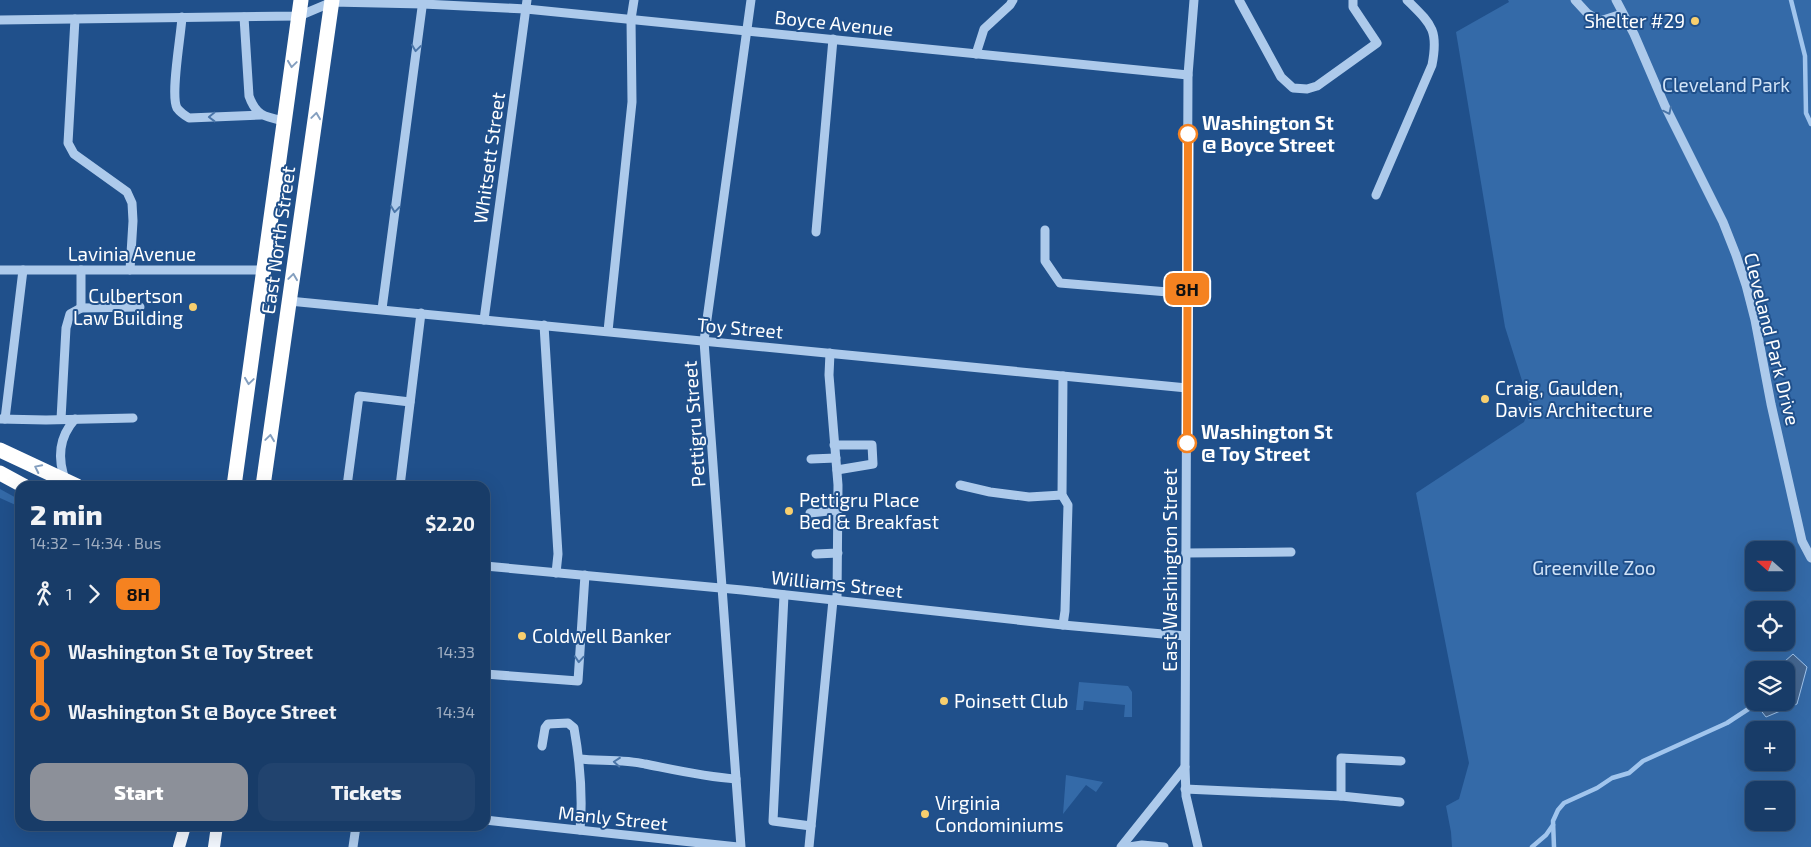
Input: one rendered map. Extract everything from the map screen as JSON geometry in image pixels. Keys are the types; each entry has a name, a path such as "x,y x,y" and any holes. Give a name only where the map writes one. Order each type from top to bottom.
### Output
{"highway":[{"name":"East North Street","path":"235,481 301,0"},
{"name":"East North Street","path":"264,481 332,1"},
{"path":"0,450 65,481"},
{"path":"0,473 15,481"}],"main road":[{"path":"179,847 184,831"},
{"path":"214,847 216,831"}],"street":[{"path":"608,331 632,102 631,18 634,0"},
{"name":"Pettigru Street","path":"739,847 736,779 704,341 751,0"},
{"path":"976,54 984,29 1013,0"},
{"name":"East Washington Street","path":"1194,0 1188,75 1185,789 1198,847"},
{"path":"1239,0 1281,77 1293,88 1317,86 1377,43 1353,7 1353,0"},
{"path":"1376,195 1432,65 1436,46 1429,22 1407,0"},
{"path":"1575,0 1587,13 1600,21 1622,14"},
{"name":"Cleveland Park Drive","path":"1616,0 1634,34 1665,106 1723,222 1746,285 1802,540 1811,558"},
{"name":"Boyce Avenue","path":"299,16 332,1 526,4 631,18 1188,75"},
{"path":"382,309 423,2"},
{"name":"Whitsett Street","path":"484,320 526,4"},
{"path":"244,16 249,96 253,108 261,115"},
{"path":"0,20 299,16"},
{"path":"182,18 175,92 176,106 183,114 189,118 261,115 284,121"},
{"path":"75,19 68,143 74,154 127,192 132,203 133,221 130,270"},
{"path":"816,232 833,39"},
{"path":"1045,230 1045,261 1060,284 1187,292"},
{"name":"Lavinia Avenue","path":"0,270 264,270"},
{"path":"23,270 2,419 133,418"},
{"path":"81,270 81,308"},
{"name":"Toy Street","path":"290,301 1187,388"},
{"path":"61,419 66,328 70,314 81,308 140,307"},
{"path":"401,481 421,313"},
{"path":"544,326 558,554 556,573"},
{"path":"809,847 835,600 838,553 837,470 834,445 830,353"},
{"path":"1063,376 1062,495 1068,505 1063,625"},
{"path":"348,481 358,396 410,402"},
{"path":"69,481 63,474 62,440 66,429 74,419"},
{"path":"834,445 872,445 873,464 837,470"},
{"path":"811,460 836,458"},
{"path":"960,484 990,492 1029,497 1062,495"},
{"path":"810,513 838,510"},
{"path":"1186,552 1291,552"},
{"path":"816,554 838,553"},
{"name":"Williams Street","path":"490,566 784,594 1063,625 1186,636"},
{"path":"490,674 578,682 585,575"},
{"path":"784,594 772,821 811,826"},
{"path":"542,746 545,728 548,724 568,723 574,728 579,759 582,813 580,830"},
{"path":"1341,796 1342,758 1401,761"},
{"path":"579,759 644,764 717,778 736,779"},
{"path":"1121,847 1185,767"},
{"path":"1185,789 1341,796 1400,802"},
{"name":"Manly Street","path":"490,821 739,847"},
{"path":"353,847 355,831"},
{"path":"1130,847 1142,845 1164,847"}],"green space":[{"name":"Greenville Zoo","path":"1508,0 1811,0 1811,847 1452,847 1446,806 1459,799 1469,763 1416,493 1524,422 1530,406 1505,327 1456,32 1509,2"},
{"path":"0,489 15,497 15,505 0,498"},
{"path":"1079,682 1128,686 1132,692 1132,717 1124,717 1125,705 1084,701 1083,710 1076,710"},
{"path":"1066,775 1103,782 1096,792 1086,785 1063,814"}],"shaded area":[{"path":"1793,654 1807,667 1797,704 1795,705 1795,661 1785,661"},
{"path":"1761,711 1780,711 1766,717"}],"waterway":[{"path":"1791,0 1805,56 1806,113 1811,124"},
{"path":"1554,847 1553,821 1564,803 1597,788 1612,778 1629,773 1643,761 1727,723 1745,711"},
{"path":"1532,847 1546,835 1553,825"}],"bus line":[{"name":"8H","path":"1187,443 1188,134"}],"place":[{"name":"Shelter #29","path":"1695,21"},
{"name":"Washington St @ Boyce Street","path":"1188,134"},
{"name":"Culbertson Law Building","path":"193,307"},
{"name":"Craig, Gaulden, Davis Architecture","path":"1485,399"},
{"name":"Washington St @ Toy Street","path":"1187,443"},
{"name":"Pettigru Place Bed & Breakfast","path":"789,511"},
{"name":"Coldwell Banker","path":"522,636"},
{"name":"Poinsett Club","path":"944,701"},
{"name":"Virginia Condominiums","path":"925,814"}],"park label":[{"name":"Cleveland Park","path":"1726,85"}]}
